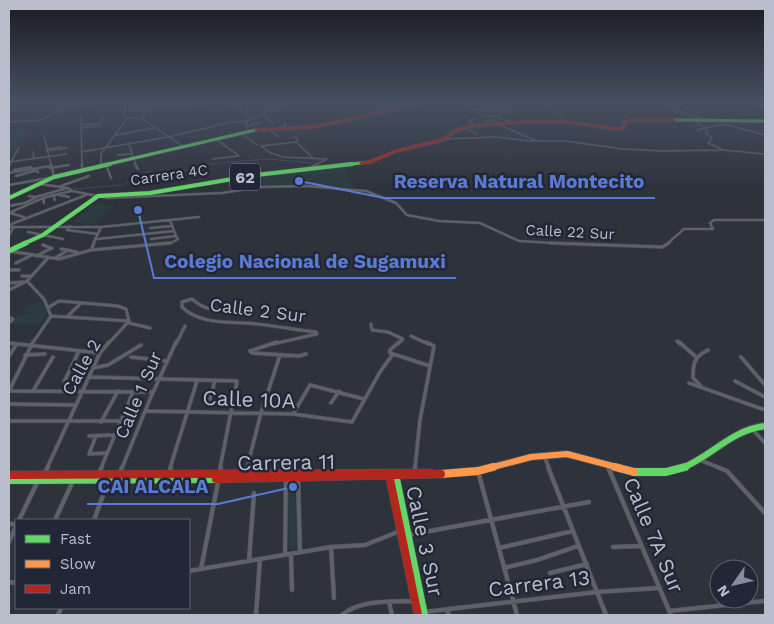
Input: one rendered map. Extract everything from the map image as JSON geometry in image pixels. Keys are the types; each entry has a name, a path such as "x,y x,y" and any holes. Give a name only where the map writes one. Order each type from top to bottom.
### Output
{"main road":[{"name":"62","path":"303,171 370,162 396,151 444,139 455,131"},
{"path":"9,198 72,170 82,170 241,133"},
{"name":"Carrera 4C","path":"98,196 156,192 256,175 303,171"},
{"name":"62","path":"9,251 44,235 98,196"},
{"path":"750,427 765,426"},
{"name":"Carrera 11","path":"9,475 109,478 443,473 478,471 544,455 568,454 630,472 654,473 677,470 699,460 740,431 750,427"},
{"name":"Carrera 11","path":"109,478 119,475 168,474 218,477 246,474 298,477 392,474"},
{"name":"Calle 3 Sur","path":"392,474 400,531 418,615"},
{"name":"Calle 3 Sur","path":"392,474 424,614"},
{"name":"Carrera 11","path":"9,480 38,482 97,478"}],"street":[{"path":"81,131 82,170"},
{"path":"111,178 101,154 118,131"},
{"path":"115,135 137,131"},
{"path":"159,131 184,147"},
{"path":"81,152 193,131"},
{"path":"273,131 278,136"},
{"path":"471,131 476,134"},
{"path":"514,131 539,142"},
{"path":"708,131 706,133 712,138 708,143 723,150"},
{"path":"751,131 765,135"},
{"path":"241,133 257,145"},
{"path":"9,185 54,177 50,167 44,136"},
{"path":"295,137 298,140 296,142 314,158"},
{"path":"444,139 497,137 539,142 566,141 646,150 723,150 765,154"},
{"path":"213,160 239,156 216,139"},
{"path":"296,142 261,146 265,150 284,157 321,157 327,159 303,171"},
{"path":"129,144 132,157 138,169"},
{"path":"46,150 61,146"},
{"path":"9,166 19,148"},
{"path":"46,150 67,148"},
{"path":"33,152 34,159"},
{"path":"10,162 67,154"},
{"path":"118,155 132,157"},
{"path":"29,160 31,167"},
{"path":"14,170 69,165"},
{"path":"16,176 31,167"},
{"path":"9,173 37,170 38,172"},
{"path":"60,186 89,176"},
{"path":"69,182 74,183"},
{"path":"38,184 60,186 98,196"},
{"name":"Calle 22 Sur","path":"98,196 108,198 222,193 260,187 298,186 366,191 396,203 408,215 440,221 480,223 519,241 586,246 662,246 672,242 681,231 697,228 712,229 710,223 714,220 765,220"},
{"path":"9,213 42,198 69,189"},
{"path":"9,206 69,189"},
{"path":"57,194 69,197"},
{"path":"10,227 25,218 88,194"},
{"path":"53,195 56,200"},
{"path":"29,196 36,197"},
{"path":"42,198 44,203"},
{"path":"9,213 25,218"},
{"path":"10,227 101,227 199,217"},
{"path":"9,251 48,258 66,258 92,250 176,242 178,239 170,220"},
{"path":"148,222 151,244"},
{"path":"70,226 67,230 98,234"},
{"path":"150,228 172,226"},
{"path":"9,235 10,227"},
{"path":"92,250 101,227"},
{"path":"97,239 174,231"},
{"path":"28,232 63,239"},
{"path":"151,239 176,236"},
{"path":"36,256 52,248 44,245"},
{"path":"61,249 77,252"},
{"path":"54,258 68,250"},
{"path":"16,263 32,255"},
{"path":"9,290 27,281 48,258"},
{"path":"9,268 19,270"},
{"path":"22,276 32,276"},
{"path":"9,283 27,281"},
{"path":"27,281 49,307 51,316 30,346 9,391 152,392"},
{"name":"Calle 2 Sur","path":"231,305 206,311 192,300 182,302 182,307 186,311 212,321 259,324 318,333 313,336 284,340 250,351 252,353 280,355"},
{"path":"49,307 59,301 118,306 126,309 129,322 150,328"},
{"path":"66,317 82,302"},
{"name":"Calle 2","path":"51,316 129,322"},
{"path":"9,317 13,319 9,323"},
{"name":"Calle 2","path":"43,476 100,353 129,322"},
{"path":"371,324 372,330 388,332 403,339 390,350 392,355"},
{"name":"Calle 1 Sur","path":"119,475 152,392 166,361 186,326"},
{"path":"411,336 434,346 420,420 415,474"},
{"path":"677,341 695,356"},
{"path":"9,343 100,353"},
{"path":"9,355 16,345"},
{"path":"93,368 108,365 141,346"},
{"path":"702,387 693,378 693,360 695,356 708,350"},
{"path":"64,382 80,351"},
{"path":"25,355 46,354"},
{"path":"246,474 261,413 280,355 299,356 306,354"},
{"path":"392,355 430,366"},
{"path":"293,414 310,384 364,398 392,355"},
{"path":"33,391 53,357"},
{"path":"741,357 765,384"},
{"path":"131,358 166,361"},
{"path":"89,377 237,381 229,412 201,569"},
{"path":"209,403 215,380"},
{"path":"168,474 186,411 197,381"},
{"path":"734,381 765,397"},
{"path":"689,384 765,410"},
{"path":"101,422 118,391"},
{"path":"331,403 339,391"},
{"path":"97,478 133,392"},
{"name":"Calle 10A","path":"145,411 293,414 352,422 364,398"},
{"path":"9,404 75,405"},
{"path":"9,421 120,421"},
{"path":"750,427 765,443"},
{"path":"89,436 114,435"},
{"path":"96,436 88,454 107,453"},
{"path":"544,455 606,615"},
{"path":"699,460 727,471 765,513"},
{"name":"Calle 7A Sur","path":"608,466 624,499 641,546 670,613"},
{"path":"478,471 517,615"},
{"path":"285,555 286,476"},
{"path":"298,477 300,552"},
{"path":"94,519 109,478"},
{"path":"55,519 73,481"},
{"path":"20,519 38,482"},
{"path":"249,561 254,493"},
{"path":"407,535 589,502"},
{"path":"9,542 15,527"},
{"path":"190,571 331,547 366,545 400,531"},
{"path":"499,548 573,531"},
{"path":"504,568 537,560 578,546"},
{"path":"613,547 641,546"},
{"path":"331,547 334,598"},
{"path":"291,554 292,590"},
{"path":"256,615 260,559"},
{"path":"550,573 587,564"},
{"name":"Carrera 13","path":"424,614 597,592 659,588"},
{"path":"342,615 350,608 389,602 415,601"},
{"path":"670,613 765,601"},
{"path":"389,602 392,615"},
{"path":"447,610 449,615"}],"shaded area":[{"path":"9,131 28,131 16,151 9,152"},
{"path":"343,165 354,187 251,189 245,176"},
{"path":"94,203 115,205 95,224 73,222"},
{"path":"40,301 48,312 44,314 47,314 40,324 11,324 19,314 37,314 27,312 25,307"},
{"path":"295,482 297,547 289,549 288,483"}],"waterway":[{"path":"9,207 74,189 123,185 146,172 179,172 208,164 267,159 312,163"}],"traffic: fast":[{"path":"9,198 54,177 251,131"},
{"path":"9,251 43,235 98,196 150,193 256,175 361,163"},
{"path":"634,472 661,473 689,466 741,432 765,426"},
{"path":"395,474 424,615"},
{"path":"9,480 216,479"}],"traffic: slow":[{"path":"441,474 478,471 531,457 567,454 634,472"}],"traffic: jam":[{"path":"361,163 370,162 396,151 442,140 455,131"},
{"path":"9,475 430,473"},
{"path":"389,474 418,615"},
{"path":"216,479 441,474"}],"place":[{"name":"Reserva Natural Montecito","path":"299,181"},
{"name":"Colegio Nacional de Sugamuxi","path":"138,210"},
{"name":"CAI ALCALA","path":"293,487"}]}
